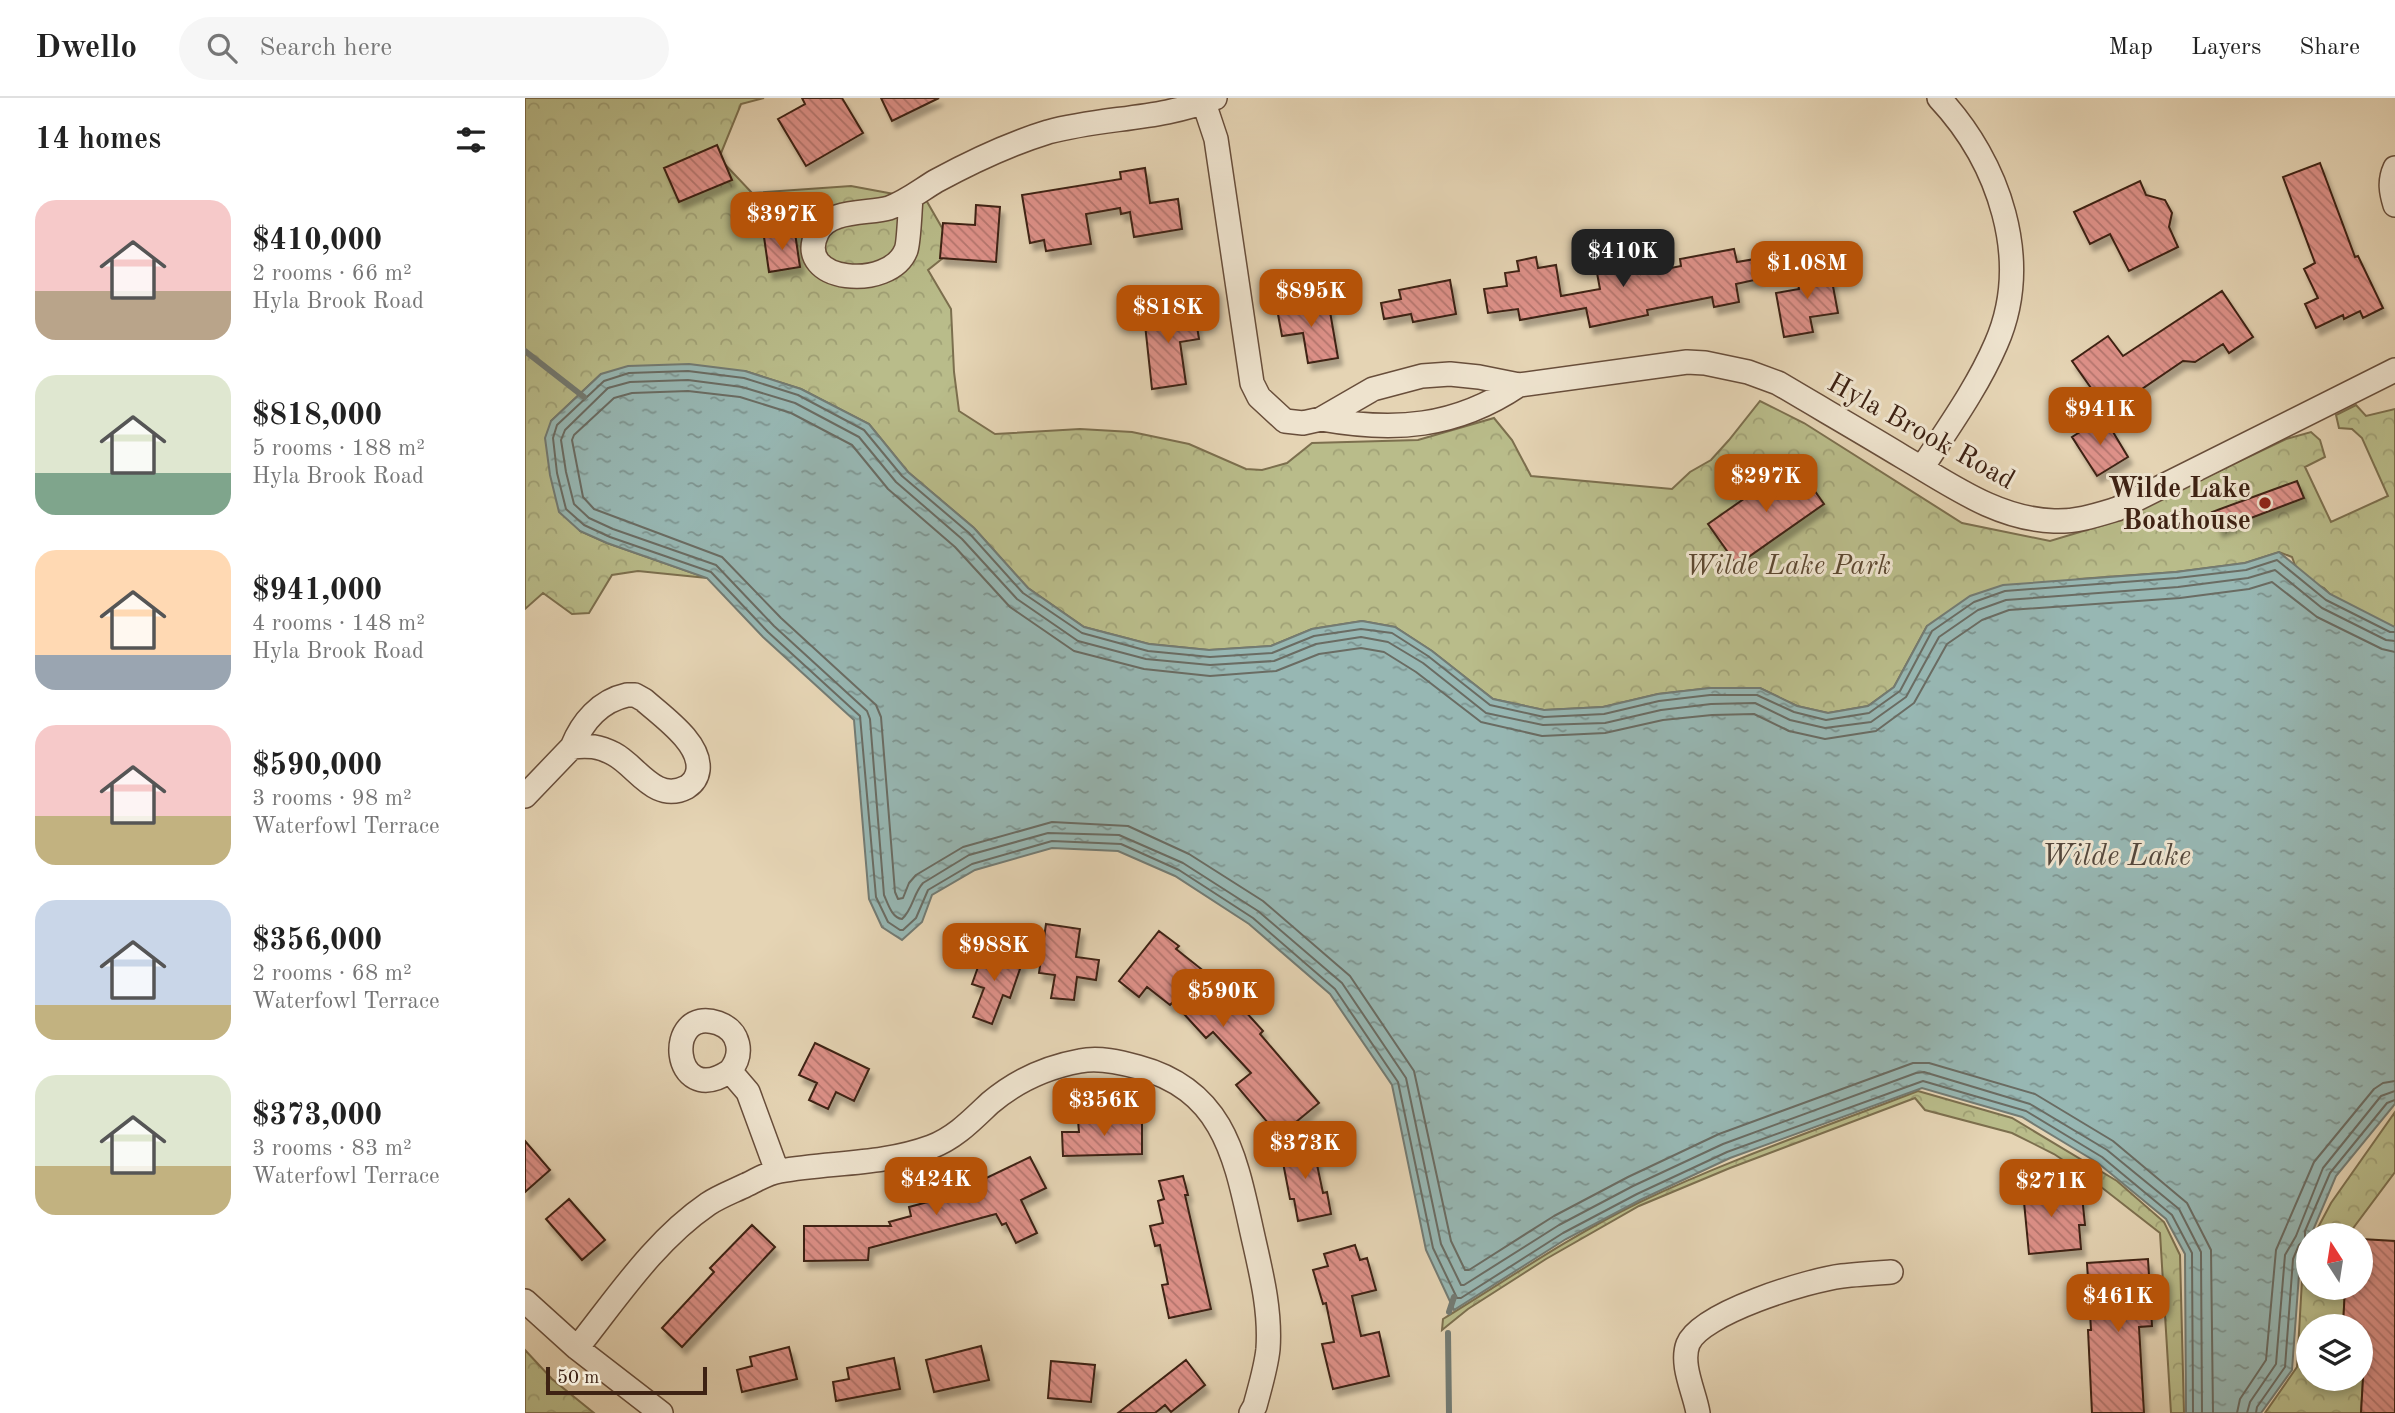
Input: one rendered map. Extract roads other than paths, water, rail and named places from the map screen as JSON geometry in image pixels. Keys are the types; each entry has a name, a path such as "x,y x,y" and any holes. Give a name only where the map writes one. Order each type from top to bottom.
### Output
{"street":[{"path":"1922,468 1979,378 1997,343 2007,311 2012,280 2010,246 2003,210 1993,180 1979,151 1939,98"},
{"path":"911,197 907,248 899,262 890,269 849,278 833,274 820,264 815,253 817,231 835,217 890,207 1000,149 1048,132 1099,121 1163,113 1209,100"},
{"name":"Hyla Brook Road","path":"1209,100 1252,383 1259,397 1285,421 1303,423 1321,419 1373,389 1422,376 1450,374 1519,385 1665,363 1705,363 1748,372 1778,383 1990,507 2024,517 2055,521 2085,518 2117,509 2395,370"},
{"path":"2395,168 2391,186 2395,205"},
{"name":"Hyla Brook Road","path":"1321,419 1381,426 1431,423 1483,407 1519,385"},
{"path":"525,796 572,747 579,729 607,700 627,695 635,695 644,700 689,742 698,761 698,774 693,784 683,790 653,788 617,755 590,745 572,747"},
{"path":"577,1348 660,1244 711,1202 777,1171 866,1163 904,1156 935,1145 968,1125 992,1102 1017,1084 1047,1069 1083,1060 1117,1061 1151,1071 1181,1085 1205,1106 1223,1131 1238,1167 1266,1294 1268,1351 1251,1413"},
{"path":"730,1071 748,1091 777,1171"},
{"path":"1698,1413 1686,1353 1697,1329 1713,1319 1808,1283 1842,1276 1891,1272"},
{"path":"525,1301 577,1348 661,1413"}],"water":[{"name":"Wilde Lake","path":"689,364 745,371 801,389 869,424 908,472 974,528 1028,588 1084,627 1149,644 1209,650 1271,646 1312,629 1362,621 1395,627 1432,651 1493,699 1544,710 1603,707 1658,694 1710,688 1760,688 1797,706 1828,713 1868,706 1894,687 1927,626 1970,596 2003,585 2176,572 2245,563 2279,552 2330,594 2395,627 2395,1104 2336,1176 2316,1223 2296,1223 2297,1300 2292,1370 2261,1413 2186,1413 2185,1254 2166,1219 2098,1163 2022,1117 1922,1088 1730,1158 1640,1200 1566,1239 1454,1310 1426,1250 1392,1085 1330,994 1249,924 1175,876 1118,851 1052,848 975,870 932,895 922,922 902,940 882,927 869,899 854,720 763,637 707,578 580,531 559,512 545,438 551,421 601,374 628,366"}],"waterway":[{"path":"525,351 584,397"},
{"path":"1449,1312 1454,1297"},
{"path":"1448,1333 1449,1413"}],"place":[{"name":"Wilde Lake Boathouse","path":"2265,503"}],"park label":[{"name":"Wilde Lake Park","path":"1788,564"}]}
